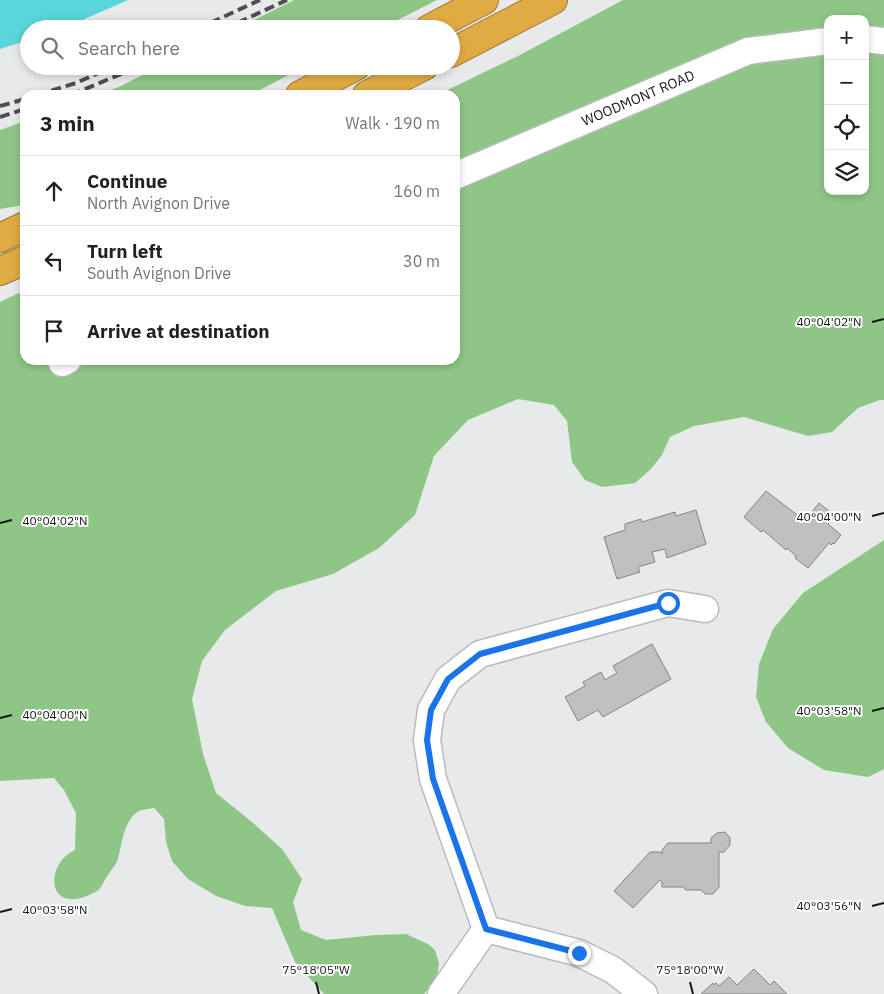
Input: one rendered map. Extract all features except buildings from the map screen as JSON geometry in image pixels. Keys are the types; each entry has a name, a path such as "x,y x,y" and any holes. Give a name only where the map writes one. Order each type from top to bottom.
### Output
{"highway":[{"path":"446,20 484,0"},
{"path":"460,47 554,0"},
{"path":"310,90 339,75"},
{"path":"377,90 406,75"},
{"path":"0,238 20,228"},
{"path":"0,271 20,262"}],"street":[{"path":"869,39 884,41"},
{"name":"WOODMONT ROAD","path":"460,174 748,51 824,42"},
{"path":"486,929 433,779 427,740 431,710 448,679 480,654 668,603 705,609"},
{"path":"441,994 486,929"},
{"path":"486,929 579,953 613,970 644,994"}],"green space":[{"path":"294,0 437,0 398,20 254,20"},
{"path":"623,0 884,0 884,400 858,408 832,432 808,436 744,417 694,426 670,437 662,455 651,469 635,483 602,487 585,480 572,462 567,421 554,405 518,399 468,420 434,456 415,515 379,548 333,574 276,591 225,630 202,661 192,699 203,754 216,793 282,849 302,879 293,902 301,930 326,940 406,934 428,944 435,950 439,963 437,978 424,994 324,994 295,962 272,908 245,906 216,896 188,879 172,861 166,842 164,819 154,808 139,811 130,820 124,832 117,861 99,890 80,898 68,899 59,894 55,887 54,877 58,866 65,857 75,850 76,813 64,790 54,778 0,781 0,302 20,292 20,365 460,365 460,90 447,90 518,56"},
{"path":"142,75 289,75 260,90 110,90"},
{"path":"20,123 20,205 0,209 0,130"},
{"path":"884,540 884,769 868,777 824,770 788,748 766,722 756,697 759,664 773,629 803,593"}],"water":[{"path":"0,0 128,0 82,20 20,20 20,43 0,49"}],"railway":[{"path":"217,20 260,0"},
{"path":"244,20 287,0"},
{"path":"53,90 94,75"},
{"path":"83,90 119,75"},
{"path":"0,106 20,100"},
{"path":"0,117 20,111"}],"route":[{"path":"579,953 486,929 433,779 427,740 431,710 448,679 480,654 668,603"}]}
